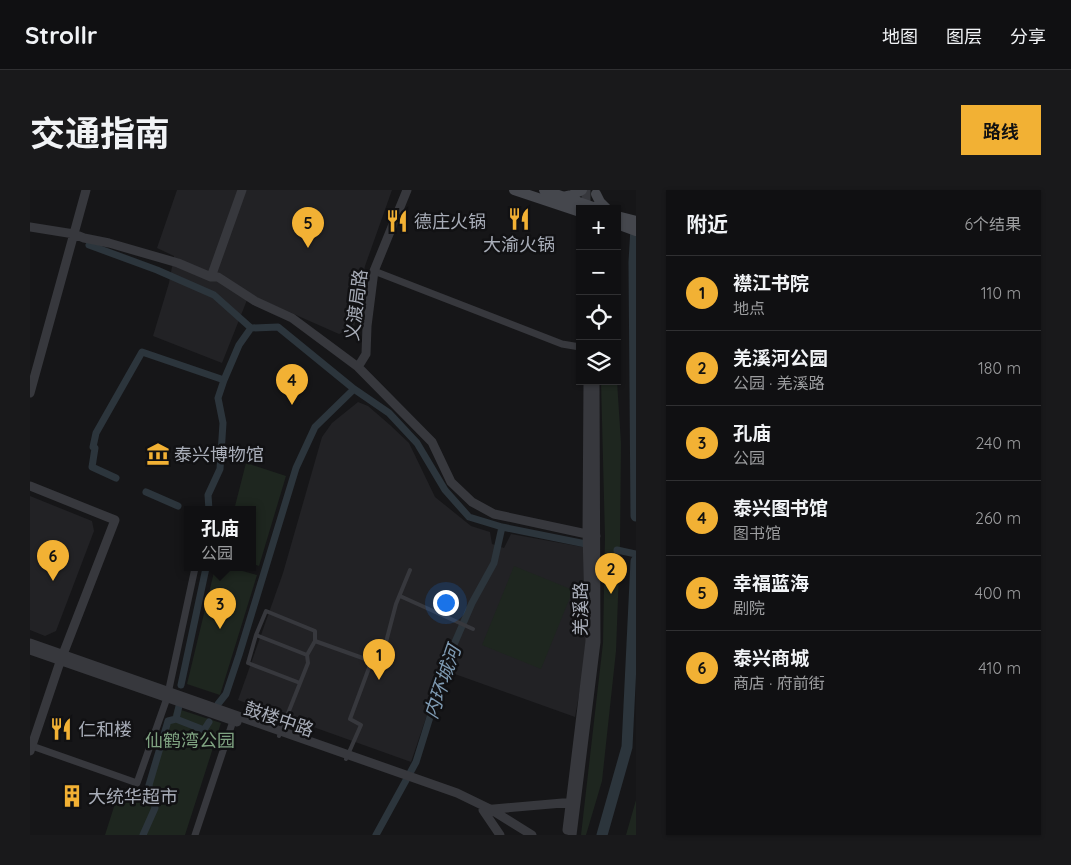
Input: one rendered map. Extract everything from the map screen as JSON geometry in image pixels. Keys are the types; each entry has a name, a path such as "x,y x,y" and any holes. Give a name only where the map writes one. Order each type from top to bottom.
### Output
{"main road":[{"path":"514,190 576,207"},
{"path":"544,190 577,205"},
{"path":"562,197 582,190"},
{"path":"593,191 603,205"},
{"path":"621,225 636,231"}],"street":[{"path":"30,392 86,190"},
{"path":"211,276 242,190"},
{"name":"义渡局路","path":"358,367 366,354 367,326 374,271 407,190"},
{"path":"589,205 593,191"},
{"path":"30,227 74,234 109,243 178,262 211,276 218,277 256,301 292,318 358,367 432,442 451,482 472,502 494,514 592,535"},
{"path":"374,271 562,344 576,346"},
{"name":"羌溪路","path":"567,835 596,642 588,385"},
{"name":"羌溪路","path":"592,535 595,385"},
{"path":"30,486 115,520 61,658 31,748 137,783 168,695 194,571"},
{"path":"30,643 61,658"},
{"name":"鼓楼中路","path":"30,650 61,658 168,695 233,721 280,734 409,778 457,792 487,810 509,827"},
{"path":"168,695 280,734"},
{"path":"195,835 233,721"},
{"path":"500,835 487,810 573,805"},
{"path":"509,827 512,813 573,805"},
{"name":"羌溪路","path":"572,835 573,805"},
{"path":"509,827 522,835"},
{"path":"509,827 532,835"}],"lane":[{"path":"347,757 361,725 350,719 376,649 386,642 410,570"},
{"path":"400,596 474,629"},
{"path":"280,734 300,683 308,662 307,655 314,641 315,631 266,611 256,635 248,663 300,683"},
{"path":"256,635 307,655"},
{"path":"314,641 371,661"}],"shaded area":[{"path":"177,190 392,190 365,266 354,328 339,334 253,296 247,300 222,363 153,336 169,283 174,256 157,248"},
{"path":"358,402 368,406 409,443 435,497 471,526 490,532 492,544 504,548 511,534 588,548 588,645 575,717 442,671 411,762 238,700 283,573 322,437 332,423"},
{"path":"30,496 92,521 94,531 56,631 45,636 30,630"}],"green space":[{"path":"601,385 617,385 621,443 616,651 602,781 586,835 581,835 603,643 605,537"},
{"path":"246,463 286,476 259,566 256,565 256,506 235,506"},
{"path":"514,566 573,590 541,669 482,645"},
{"path":"214,571 243,571 257,575 220,695 187,684"},
{"name":"仙鹤湾公园","path":"175,708 221,723 185,835 105,835 119,791 147,798"},
{"path":"636,800 636,835 626,835"}],"waterway":[{"path":"636,228 634,262 636,516"},
{"path":"89,245 157,270 214,295 251,328 278,327 354,389 389,413 417,443 445,490 469,517 502,527 586,544"},
{"path":"116,478 92,467 95,448 93,447 96,433 142,352 224,380 239,345 251,328"},
{"path":"209,506 208,495 220,469 223,423 218,398 224,380"},
{"path":"218,704 226,694 239,655 296,468 315,427 354,389"},
{"path":"146,492 178,506"},
{"name":"内环城河","path":"376,835 416,762 449,656 472,603 494,563 502,527"},
{"path":"617,550 636,554"},
{"path":"602,835 627,747 636,561"},
{"path":"181,685 205,571"},
{"path":"176,719 179,706"},
{"path":"143,835 155,808 149,785 168,721 176,719 204,730 209,722"}],"place":[{"name":"大渝火锅","path":"519,219"},
{"name":"德庄火锅","path":"397,221"},
{"name":"幸福蓝海","path":"308,248"},
{"name":"泰兴图书馆","path":"292,405"},
{"name":"泰兴博物馆","path":"158,454"},
{"name":"泰兴商城","path":"53,581"},
{"name":"羌溪河公园","path":"611,594"},
{"name":"孔庙","path":"220,629"},
{"name":"襟江书院","path":"379,680"},
{"name":"仁和楼","path":"61,729"},
{"name":"大统华超市","path":"72,796"}]}
